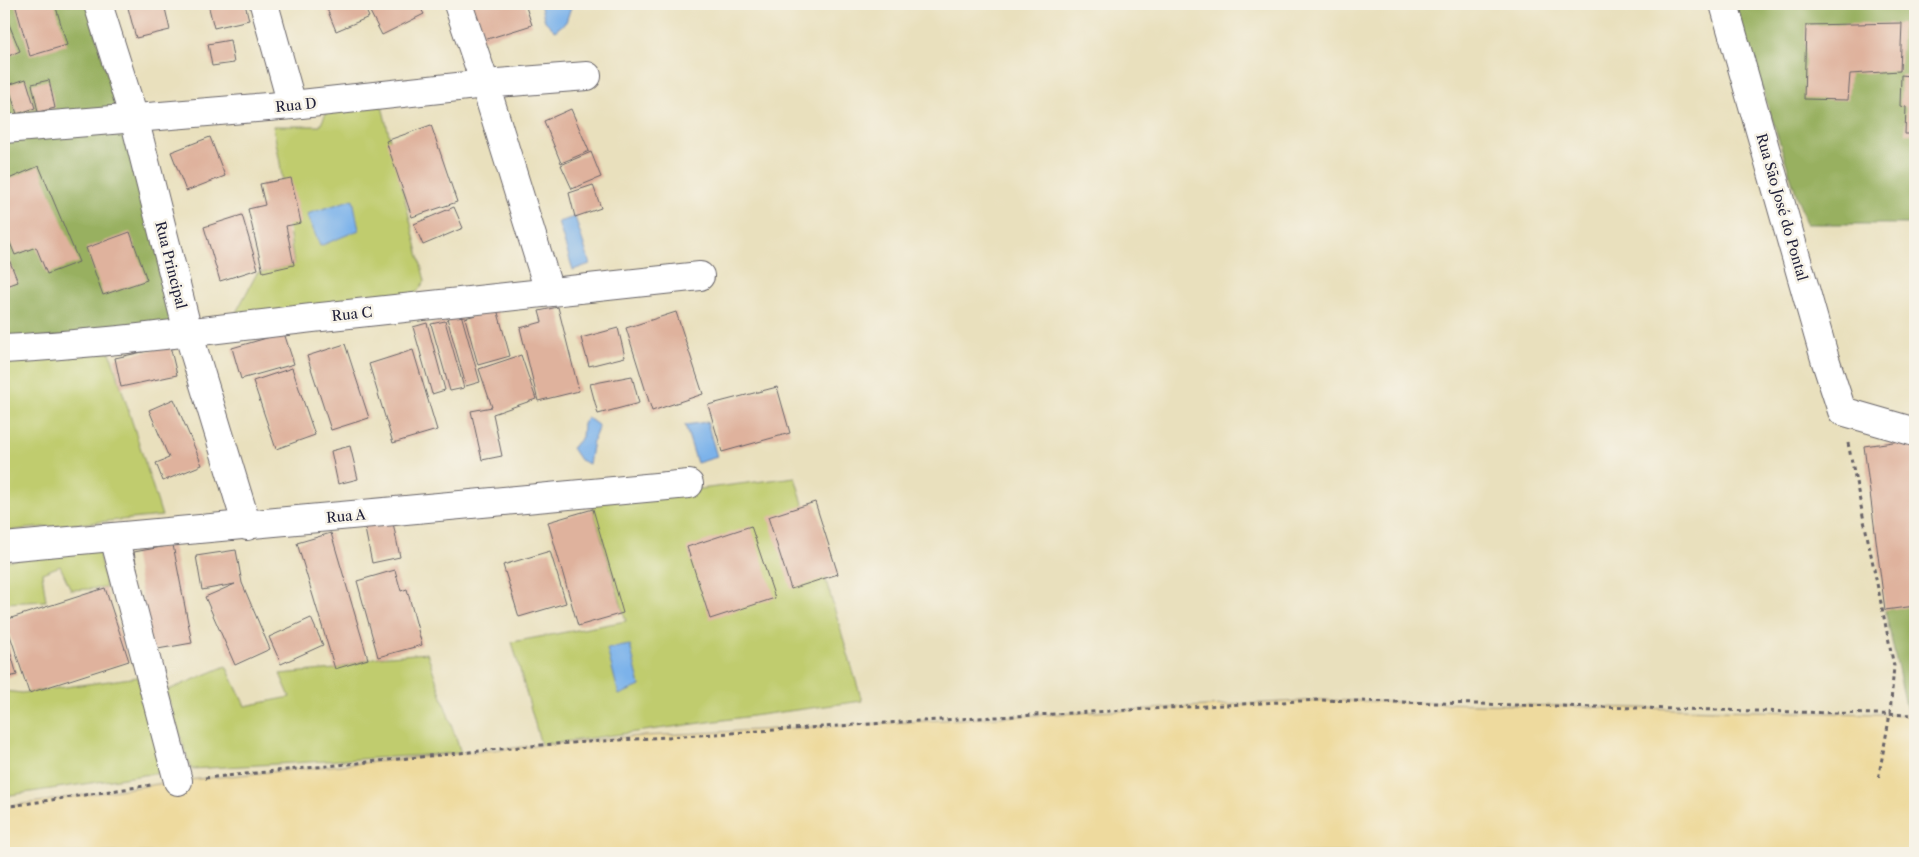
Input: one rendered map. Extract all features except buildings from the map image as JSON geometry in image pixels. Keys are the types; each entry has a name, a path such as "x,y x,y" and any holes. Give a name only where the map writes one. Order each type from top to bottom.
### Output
{"street":[{"name":"Rua Principal","path":"98,4 134,118 188,332 247,526"},
{"path":"264,4 292,105"},
{"path":"458,4 485,84 549,291"},
{"name":"Rua São José do Pontal","path":"1724,4 1825,359 1842,411"},
{"name":"Rua D","path":"4,129 292,105 485,84 587,76"},
{"name":"Rua C","path":"4,348 56,346 700,276"},
{"path":"1842,411 1915,432"},
{"name":"Rua A","path":"4,547 689,484"},
{"path":"114,537 178,781"}],"path":[{"path":"1842,411 1894,666 1890,714 1878,780"},
{"path":"4,807 178,781 541,745 902,722 1318,700 1915,715"}],"green space":[{"path":"4,4 87,4 178,323 4,352"},
{"path":"1735,4 1915,4 1915,224 1806,224"},
{"path":"382,106 425,281 410,302 231,322 257,273 294,265 273,126 320,126 329,107"},
{"path":"110,352 162,516 4,531 4,361"},
{"path":"795,477 862,701 541,745 512,642 626,621 590,503"},
{"path":"98,549 106,588 71,590 60,566 42,573 46,601 4,603 4,561"},
{"path":"1915,595 1915,715 1908,715 1885,610 1892,596"},
{"path":"427,653 461,753 191,769 166,691 226,666 245,706 290,697 280,674 335,669 378,657"},
{"path":"138,677 164,772 4,796 4,691 22,693"}],"sand":[{"path":"1319,700 1915,715 1915,853 4,853 4,807 178,781 625,737"}],"water":[{"path":"540,4 572,4 566,22 555,31 545,21"},
{"path":"353,199 359,230 320,246 307,214"},
{"path":"575,217 590,264 573,270 558,222"},
{"path":"587,417 599,426 593,441 589,464 580,460 572,448 582,437 583,424"},
{"path":"707,422 717,457 697,463 685,425"},
{"path":"630,645 640,686 619,695 607,649"}]}
